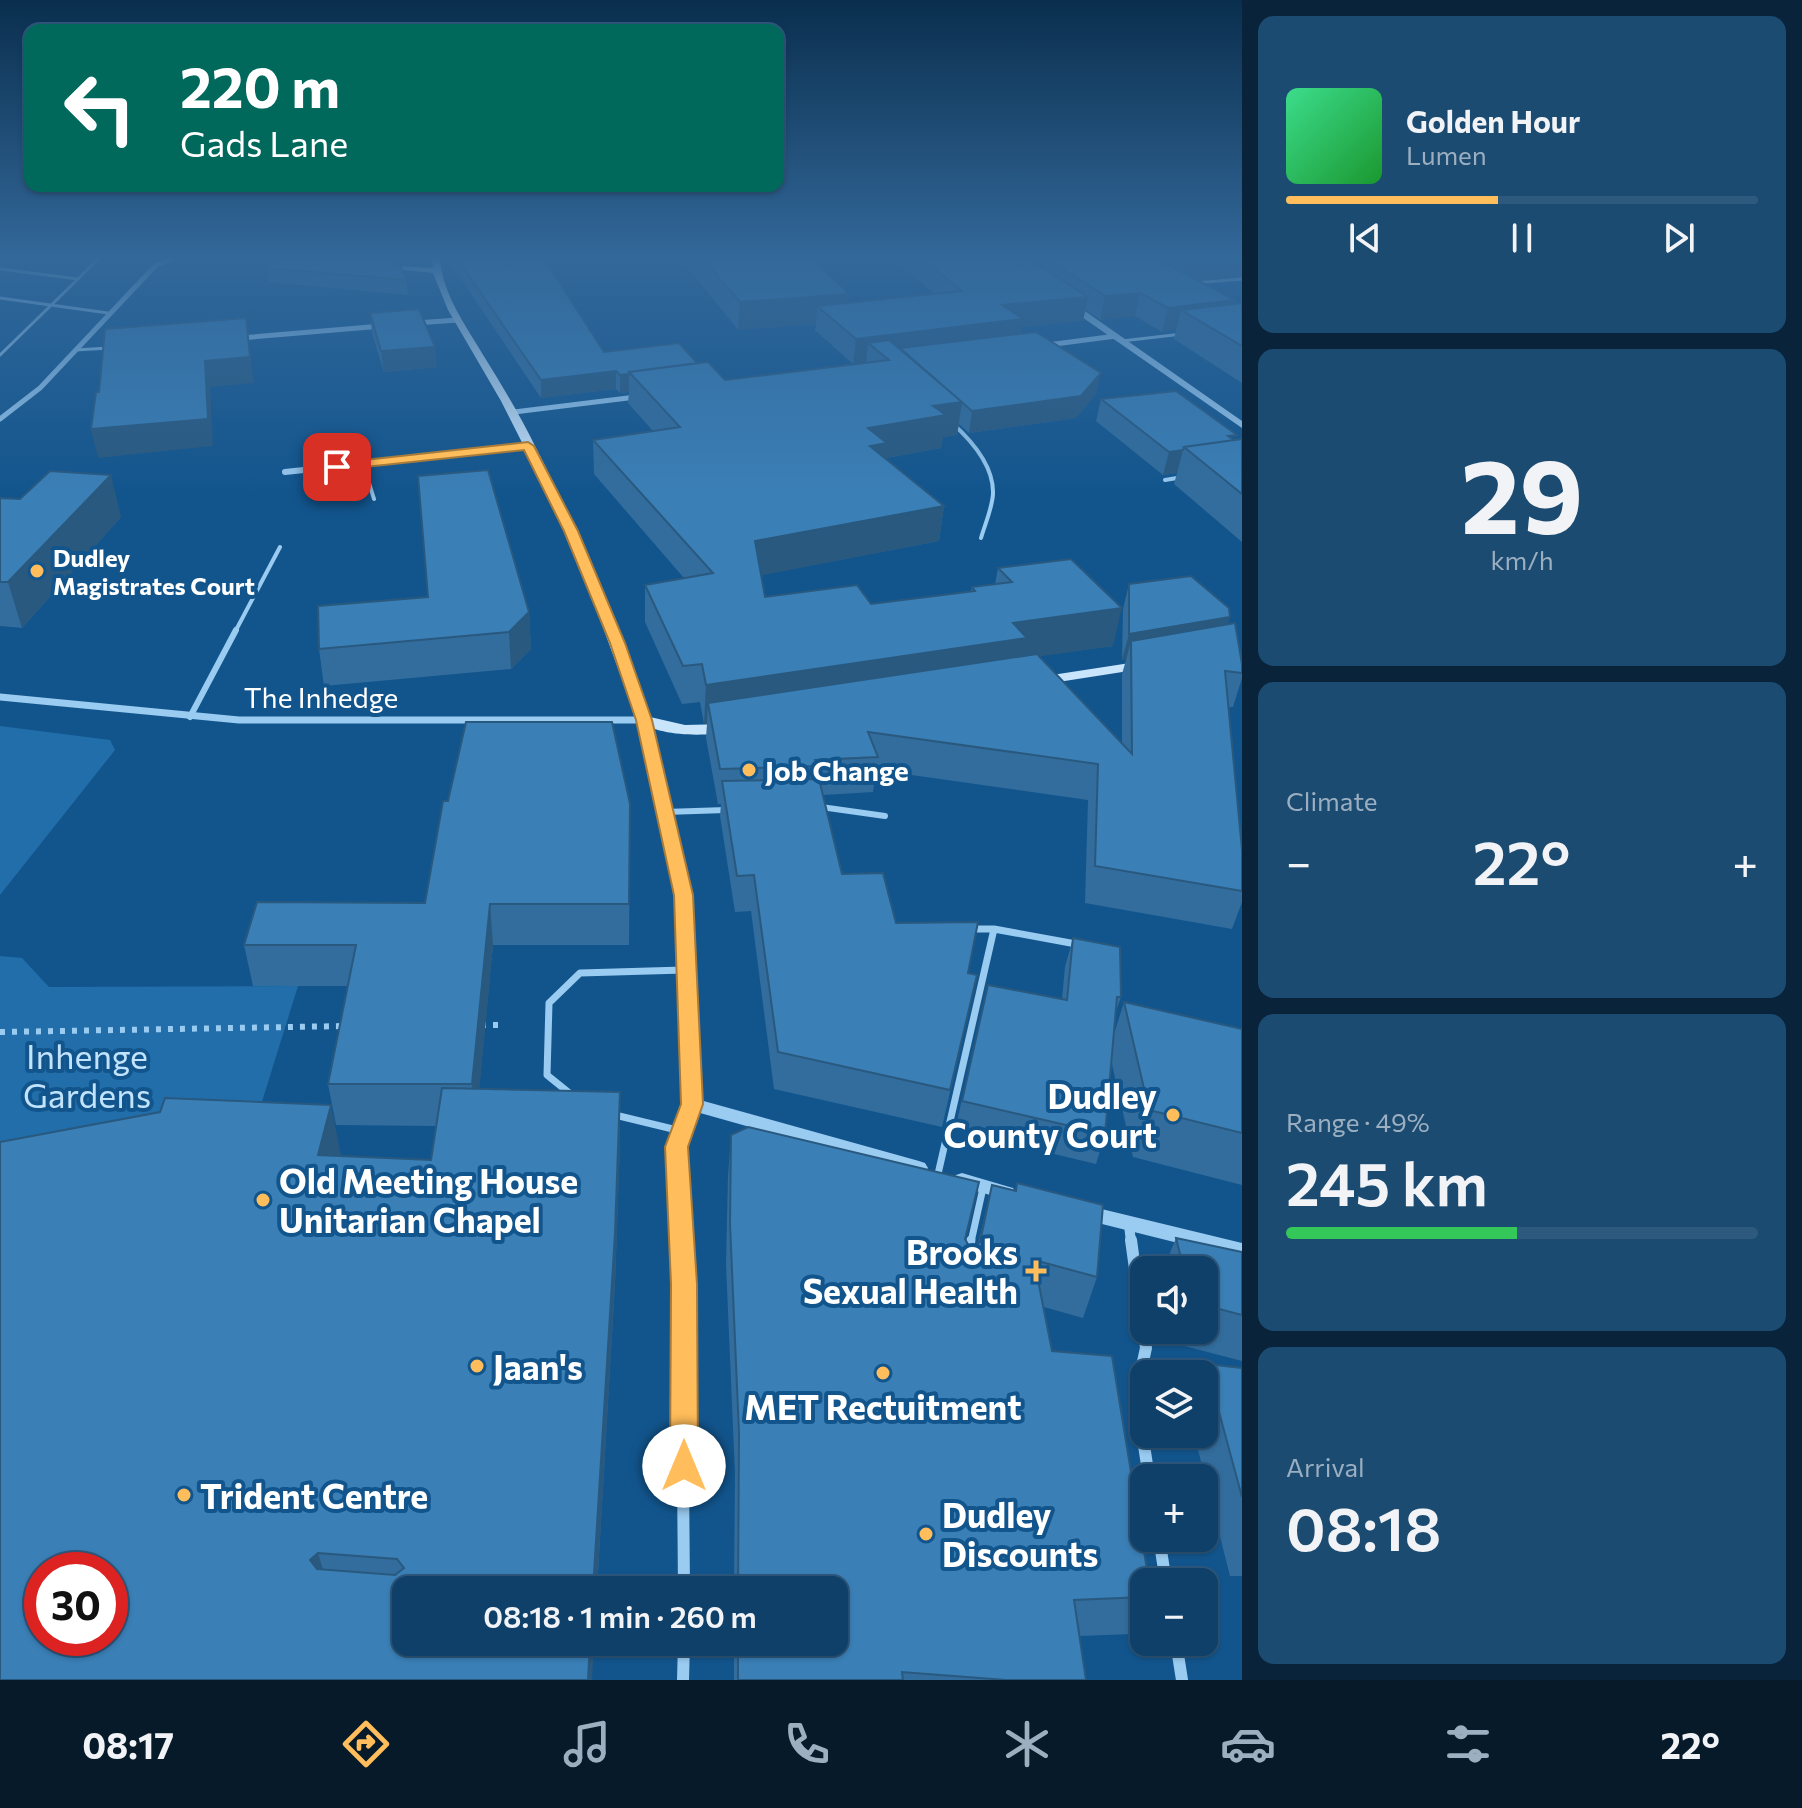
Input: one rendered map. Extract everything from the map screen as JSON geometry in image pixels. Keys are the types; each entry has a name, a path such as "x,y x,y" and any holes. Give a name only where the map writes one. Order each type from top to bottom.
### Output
{"main road":[{"path":"469,337 514,412 571,531 608,617 644,720 672,729 701,732 744,726"},
{"path":"1025,683 1161,662"}],"street":[{"path":"0,419 40,388 86,337"},
{"path":"236,338 243,337"},
{"path":"1039,346 1119,339 1242,425"},
{"path":"514,412 638,397"},
{"path":"285,472 528,446"},
{"name":"The Inhedge","path":"0,697 239,720 644,720"},
{"path":"644,720 683,895 692,1104 676,1147 684,1284 684,1576"},
{"path":"692,1104 1028,1198"},
{"path":"1071,1209 1242,1251"},
{"path":"1129,1225 1146,1348 1136,1393 1147,1464"},
{"path":"683,1680 684,1656"},
{"path":"1178,1656 1182,1680"}],"lane":[{"path":"0,355 18,337"},
{"path":"1119,339 1136,337"},
{"path":"75,350 116,348"},
{"path":"0,410 10,411"},
{"path":"946,418 970,438 993,492 981,538"},
{"path":"363,464 374,499"},
{"path":"1165,480 1195,475"},
{"path":"190,717 280,547"},
{"path":"808,807 838,807 885,816"},
{"path":"664,812 734,809"},
{"path":"964,929 994,929 1078,944"},
{"path":"938,1174 994,929"},
{"path":"578,1100 547,1075 549,1003 580,973 686,970"},
{"path":"600,1111 681,1131"},
{"path":"968,1255 984,1186"}],"path":[{"path":"469,1025 500,1025"},
{"path":"0,1032 363,1026"}],"green space":[{"path":"0,726 110,740 115,750 0,895"},
{"name":"Inhenge Gardens","path":"0,956 22,958 49,987 298,986 255,1124 0,1196"}],"building":[{"path":"104,337 248,337 250,357 205,361 208,419 91,429 96,392 99,392"},
{"path":"377,337 431,337 435,347 381,351"},
{"path":"511,337 595,337 604,352 679,343 697,363 620,375 616,371 541,380"},
{"path":"990,337 1045,337 1101,373 1081,396 972,411 900,348"},
{"path":"1227,337 1242,337 1242,346"},
{"path":"889,340 962,402 933,406 946,415 868,428 887,443 870,446 944,506 755,541 765,597 857,585 871,604 975,591 972,587 1012,582 998,568 1071,559 1122,608 1013,623 1027,638 706,685 702,664 683,666 645,585 713,573 593,440 680,427 629,372 708,362 725,380 889,360 868,343"},
{"path":"1176,391 1237,435 1228,436 1234,440 1169,452 1101,399"},
{"path":"1242,439 1242,494 1184,447"},
{"path":"488,470 529,612 509,632 319,649 318,606 428,597 418,476"},
{"path":"50,471 111,475 8,582 0,582 0,498 20,499"},
{"path":"1191,576 1229,608 1230,617 1129,634 1129,584"},
{"path":"1235,623 1242,673 1225,671 1242,850 1242,891 1095,866 1098,764 868,732 878,757 815,760 817,766 720,769 708,703 1037,654 1132,754 1131,641"},
{"path":"466,722 612,722 630,804 629,904 490,904 472,1084 328,1084 356,945 244,945 257,902 425,903 443,801 448,801"},
{"path":"819,779 842,874 883,873 896,923 978,922 968,973 977,975 950,1090 778,1052 754,875 737,876 722,781"},
{"path":"1073,938 1120,947 1121,997 1117,997 1105,1134 962,1101 988,985 1067,1000"},
{"path":"1124,1002 1242,1029 1242,1133 1149,1110"},
{"path":"442,1088 620,1092 615,1233 594,1576 392,1576 392,1656 589,1656 588,1680 0,1680 0,1142 160,1112 165,1098 331,1105 318,1155 431,1160","holes":["318,1553 397,1559 404,1568 395,1575 317,1569 310,1560"]},
{"path":"748,1127 979,1182 965,1239 970,1248 980,1242 992,1185 1016,1191 1017,1183 1103,1205 1097,1277 1034,1260 1052,1351 1112,1356 1130,1466 1130,1552 1144,1552 1147,1568 1130,1568 1130,1598 1074,1600 1086,1680 1006,1680 902,1672 903,1680 738,1680 738,1656 848,1656 848,1576 738,1576 739,1433 730,1224 731,1135"},
{"path":"1176,1238 1242,1252 1242,1315 1218,1309 1218,1256 1180,1256"},
{"path":"1218,1365 1242,1368 1242,1497 1218,1408"}],"place":[{"name":"Dudley Magistrates Court","path":"37,571"},
{"name":"Job Change","path":"749,770"},
{"name":"Dudley County Court","path":"1173,1115"},
{"name":"Old Meeting House Unitarian Chapel","path":"263,1200"},
{"name":"Brooks Sexual Health","path":"1036,1271"},
{"name":"Jaan's","path":"477,1366"},
{"name":"MET Rectuitment","path":"883,1373"},
{"name":"Trident Centre","path":"184,1495"},
{"name":"Dudley Discounts","path":"926,1534"}],"route":[{"path":"337,467 528,446 571,531 608,617 644,720 683,895 692,1104 676,1147 684,1284 684,1466"}]}
